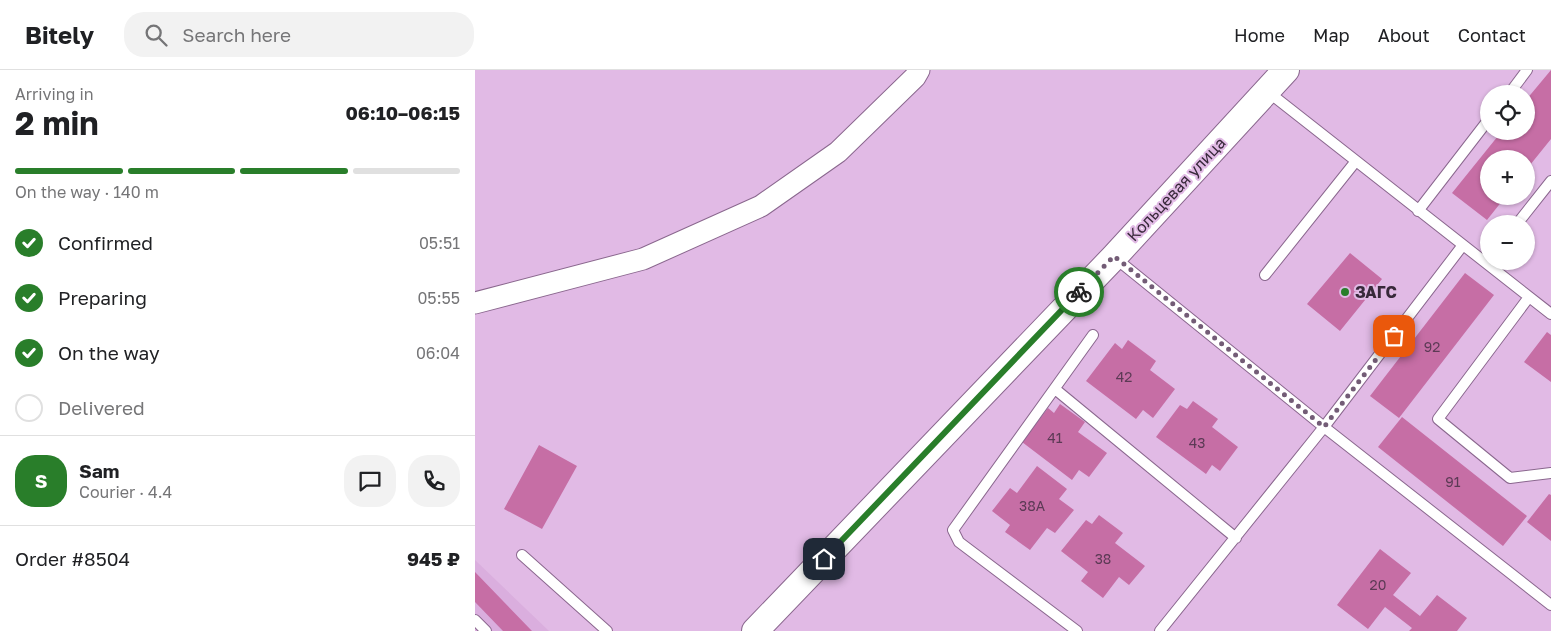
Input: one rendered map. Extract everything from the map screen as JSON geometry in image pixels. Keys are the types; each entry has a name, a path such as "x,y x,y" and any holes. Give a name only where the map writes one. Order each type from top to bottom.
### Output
{"street":[{"path":"475,303 643,259 761,206 839,152 915,77 919,70"},
{"name":"Кольцевая улица","path":"755,631 1114,256 1286,70"}],"lane":[{"path":"1516,85 1527,70"},
{"path":"1267,91 1463,245 1480,256"},
{"path":"1418,210 1480,131"},
{"path":"1265,275 1355,161"},
{"path":"1524,215 1551,181"},
{"path":"1160,631 1324,427 1463,245"},
{"path":"1114,256 1324,427 1551,605"},
{"path":"1499,270 1551,314"},
{"path":"1529,296 1438,419 1510,478 1551,473"},
{"path":"1077,631 959,542 953,530 1093,335"},
{"path":"1055,388 1236,538"},
{"path":"522,555 607,631"},
{"path":"475,620 486,631"}],"shaded area":[{"path":"475,560 549,631 475,631"}],"building":[{"path":"1551,70 1551,139 1535,159 1535,150 1487,150 1495,140 1535,140 1535,89"},
{"path":"1480,158 1480,205 1499,205 1491,215 1481,215 1452,193"},
{"name":"ЗАГС","path":"1350,253 1382,279 1340,331 1307,304"},
{"path":"1465,273 1494,295 1399,418 1370,396"},
{"path":"1547,332 1551,335 1551,382 1524,362"},
{"path":"1128,340 1156,361 1150,370 1175,389 1153,418 1143,410 1136,419 1086,381 1115,343 1122,349"},
{"path":"1193,401 1218,419 1212,427 1238,447 1220,471 1212,465 1206,474 1156,437 1180,405 1187,409"},
{"path":"1060,404 1085,422 1078,432 1107,453 1089,477 1079,470 1072,480 1022,442 1048,408 1054,413"},
{"path":"1402,417 1527,516 1503,546 1378,447"},
{"path":"539,445 577,466 542,529 504,509"},
{"path":"1037,466 1067,489 1059,499 1074,510 1055,533 1047,528 1030,550 1005,532 1010,525 992,511 1010,488 1017,493"},
{"path":"1549,494 1551,495 1551,541 1527,522"},
{"path":"1099,515 1123,533 1115,543 1145,566 1129,585 1119,577 1103,598 1081,581 1088,572 1061,551 1086,520 1092,524"},
{"path":"1380,549 1411,573 1393,595 1420,616 1437,595 1467,618 1457,631 1409,631 1412,628 1385,607 1368,629 1337,605"},
{"path":"475,572 532,631 503,631 475,602"}],"way so far":[{"path":"1079,292 1114,256 1324,427 1394,336"}],"place":[{"name":"ЗАГС","path":"1345,292"}],"route":[{"path":"824,559 1079,292"}]}
